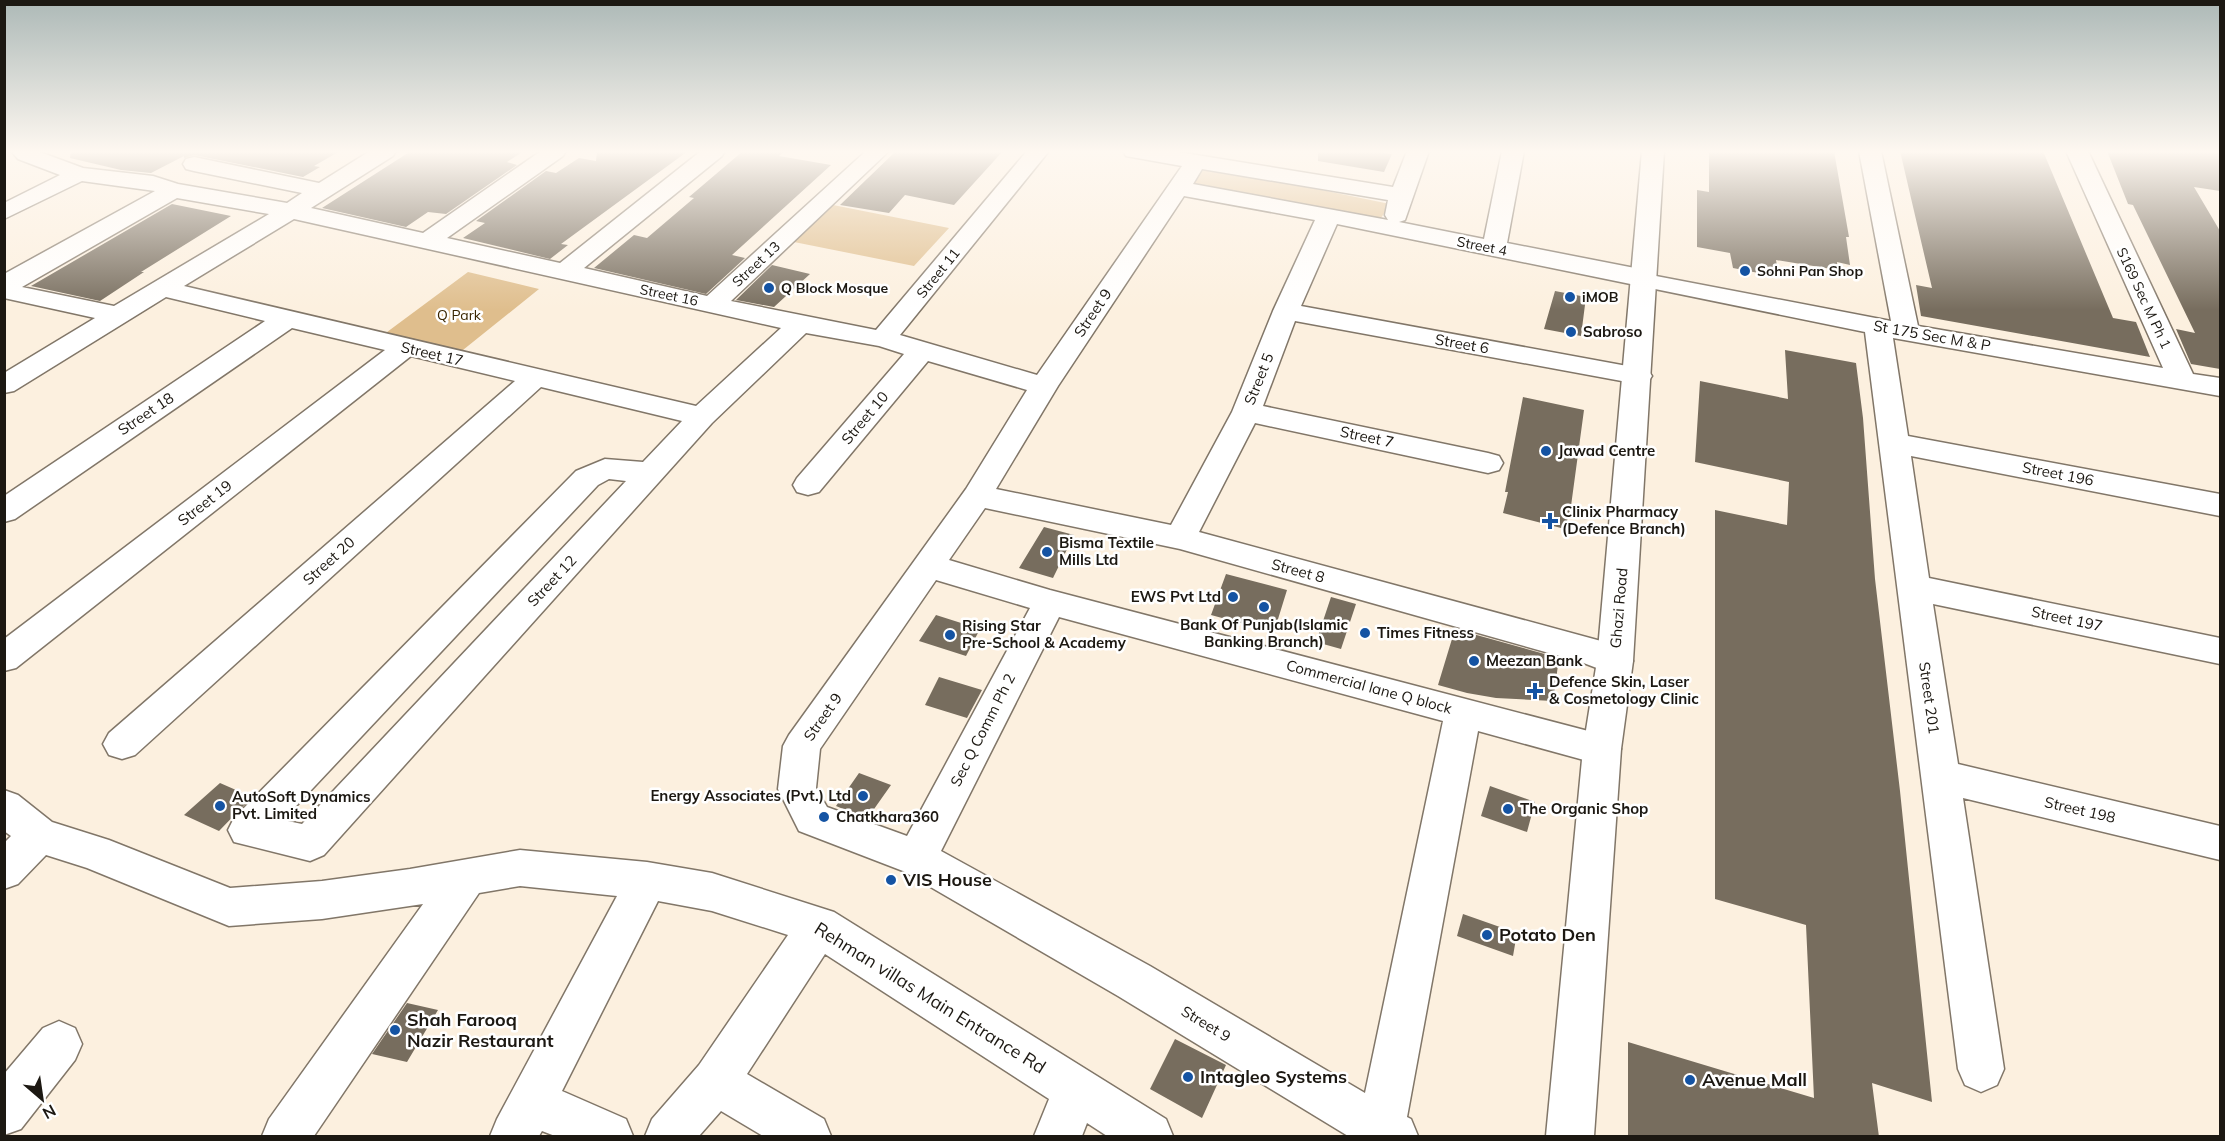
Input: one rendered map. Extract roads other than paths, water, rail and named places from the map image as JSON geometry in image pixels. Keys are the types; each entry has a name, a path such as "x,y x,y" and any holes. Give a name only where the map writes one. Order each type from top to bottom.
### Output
{"street":[{"path":"4,212 19,204"},
{"path":"118,315 6,292 13,280 136,204"},
{"name":"Street 16","path":"256,204 800,324 883,339 1044,386"},
{"path":"4,385 301,204"},
{"path":"427,241 479,204"},
{"path":"563,273 648,204"},
{"name":"Street 13","path":"714,304 821,204"},
{"name":"Street 11","path":"883,339 994,204"},
{"name":"Street 9","path":"1167,204 1044,386 977,496 802,746 797,789 813,819 917,858 1134,981 1388,1133"},
{"name":"Street 4","path":"1269,204 1645,279"},
{"path":"1394,228 1399,204"},
{"path":"1494,248 1503,204"},
{"name":"Ghazi Road","path":"1570,1137 1602,749 1615,661 1650,204"},
{"name":"Street 201","path":"1877,204 1892,329 1895,443 1981,1070"},
{"name":"S169 Sec M Ph 1","path":"2101,204 2182,380"},
{"name":"Street 5","path":"1180,538 1246,412 1286,311 1329,215"},
{"name":"St 175 Sec M & P","path":"1645,279 1892,329 2220,387"},
{"name":"Street 17","path":"163,289 702,417"},
{"name":"Street 6","path":"1286,311 1638,376"},
{"name":"Street 18","path":"4,511 288,318"},
{"name":"Street 12","path":"652,473 605,469 586,478 248,830 310,843 652,473 702,417 800,324"},
{"name":"Street 19","path":"4,658 405,348"},
{"name":"Street 10","path":"808,485 922,350"},
{"name":"Street 20","path":"122,744 535,378"},
{"name":"Street 7","path":"1246,412 1488,463"},
{"name":"Street 196","path":"1895,443 2220,505"},
{"name":"Street 8","path":"977,496 1180,538 1589,651 1615,661"},
{"name":"Commercial lane Q block","path":"928,566 1050,602 1602,749"},
{"name":"Street 197","path":"1913,587 2220,651"},
{"name":"Sec Q Comm Ph 2","path":"917,858 1050,602"},
{"path":"1388,1133 1463,711"},
{"name":"Street 198","path":"1940,776 2220,843"},
{"name":"Rehman villas Main Entrance Rd","path":"4,807 39,835 94,853 229,907 322,900 410,888 520,868 647,881 712,892 819,926 1149,1137"},
{"path":"4,871 39,835"},
{"path":"286,1137 466,876"},
{"path":"609,1137 523,1119 647,881"},
{"path":"669,1137 715,1081 819,926"},
{"path":"4,1112 59,1044"},
{"path":"715,1081 807,1137"},
{"path":"1058,1137 1077,1090"}],"place":[{"name":"Sohni Pan Shop","path":"1745,271"},
{"name":"Q Block Mosque","path":"769,288"},
{"name":"iMOB","path":"1570,297"},
{"name":"Sabroso","path":"1571,332"},
{"name":"Jawad Centre","path":"1546,451"},
{"name":"Clinix Pharmacy (Defence Branch)","path":"1550,521"},
{"name":"Bisma Textile Mills Ltd","path":"1047,552"},
{"name":"EWS Pvt Ltd","path":"1233,597"},
{"name":"Bank Of Punjab(Islamic Banking Branch)","path":"1264,607"},
{"name":"Times Fitness","path":"1365,633"},
{"name":"Rising Star Pre-School & Academy","path":"950,635"},
{"name":"Meezan Bank","path":"1474,661"},
{"name":"Defence Skin, Laser & Cosmetology Clinic","path":"1535,691"},
{"name":"Energy Associates (Pvt.) Ltd","path":"863,796"},
{"name":"AutoSoft Dynamics Pvt. Limited","path":"220,806"},
{"name":"The Organic Shop","path":"1508,809"},
{"name":"Chatkhara360","path":"824,817"},
{"name":"VIS House","path":"891,880"},
{"name":"Potato Den","path":"1487,935"},
{"name":"Shah Farooq Nazir Restaurant","path":"395,1030"},
{"name":"Intagleo Systems","path":"1188,1077"},
{"name":"Avenue Mall","path":"1690,1080"}],"park label":[{"name":"Q Park","path":"459,315"}]}
